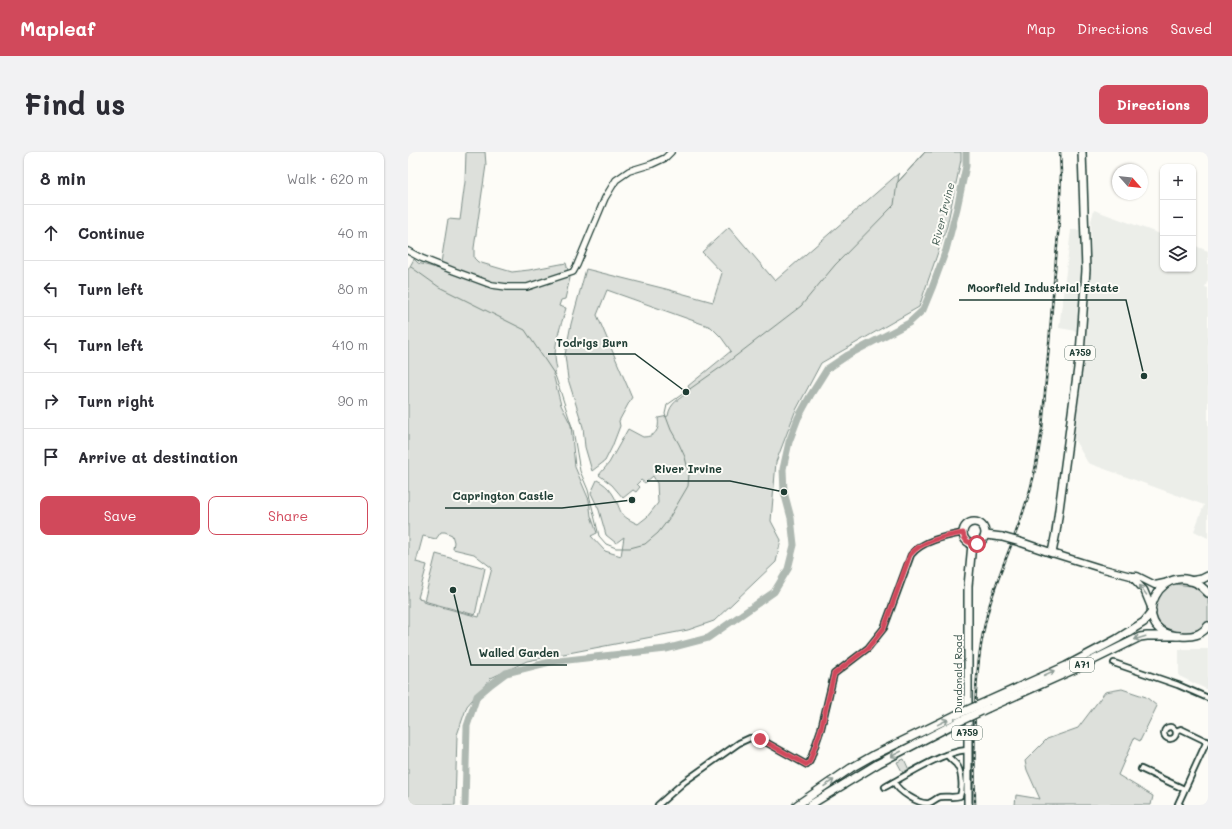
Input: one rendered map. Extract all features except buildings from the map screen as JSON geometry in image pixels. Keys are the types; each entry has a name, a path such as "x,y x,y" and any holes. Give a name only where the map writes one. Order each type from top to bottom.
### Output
{"main road":[{"name":"A759","path":"1052,553 1080,353 1086,270 1082,152"},
{"path":"974,522 982,524 985,528 986,535 981,542 972,544 965,540 963,533 966,525 974,522"},
{"path":"986,535 1002,537 1100,568 1131,576 1137,576 1155,585 1181,579 1202,579 1208,576"},
{"name":"Dundonald Road","path":"968,805 968,586 972,544"},
{"path":"1131,576 1148,596 1151,609"},
{"path":"1190,580 1198,584 1208,593"},
{"name":"A71","path":"988,705 1117,639 1144,622 1159,589 1170,582"},
{"name":"A71","path":"1151,609 1154,622 1160,630 1167,634 1178,636"},
{"name":"A71","path":"797,805 868,758 988,705 1073,670 1140,637 1194,636 1206,630"},
{"name":"A71","path":"810,805 956,719"}],"street":[{"path":"408,251 421,258 454,271 492,284 507,286 527,287 573,272 605,198 616,180 629,170 652,164 665,158 671,152"},
{"path":"658,805 684,782 739,743 750,738 760,739 807,765 810,761 821,729 834,674 868,648 884,628 910,555 915,549 942,537 963,533"},
{"path":"1114,663 1178,684 1208,698"},
{"path":"1176,731 1181,730 1207,741 1178,805"},
{"path":"885,788 947,755 961,750 967,750"},
{"path":"894,782 896,788 923,803 928,803 941,797 960,796 962,792 960,770 947,755"},
{"path":"1141,769 1184,789"}],"shaded area":[{"path":"466,152 485,152 486,165 474,248 474,258 478,262 512,272 566,263 570,278 565,299 561,300 559,306 566,308 556,346 555,361 557,368 553,374 561,405 571,425 575,467 589,500 591,516 597,533 591,536 605,551 621,556 624,537 616,543 606,535 599,510 591,493 597,480 605,485 610,491 620,511 626,517 638,524 647,517 658,503 657,483 653,476 645,483 641,480 637,484 640,487 636,492 633,490 623,498 612,485 599,475 609,463 628,429 643,437 654,434 658,426 658,418 668,416 673,404 690,391 688,386 731,351 721,337 711,327 607,290 597,315 632,397 619,421 620,426 605,461 592,471 585,447 583,427 568,379 565,355 571,324 586,269 713,302 722,273 702,252 729,227 775,281 899,173 898,182 925,152 961,152 961,160 947,226 919,307 821,363 795,412 776,462 771,521 781,540 776,562 714,621 688,630 527,661 491,678 467,706 457,735 455,805 408,805 408,270 414,259 418,263 440,269 448,219 460,220 465,182","holes":["441,532 452,535 454,542 453,549 474,554 492,568 479,617 423,602 423,599 418,598 427,565 416,562 423,536 436,539"]},
{"path":"1094,210 1160,234 1160,272 1196,272 1196,246 1208,251 1208,280 1205,287 1208,288 1208,538 1194,531 1204,505 1088,463 1074,439 1073,424 1084,346 1090,285 1091,221"},
{"path":"1071,230 1081,230 1083,282 1077,331 1059,328"},
{"path":"436,554 485,568 475,615 424,601"},
{"path":"1174,584 1200,587 1208,598 1208,622 1195,632 1180,634 1166,631 1156,621 1156,599 1164,589"},
{"path":"1179,649 1208,649 1208,690 1179,676"},
{"path":"1122,689 1146,697 1157,706 1140,741 1134,738 1118,775 1153,796 1151,805 1015,805 1016,795 1040,799 1027,770 1025,761 1047,739 1078,728 1105,692"},
{"path":"904,759 910,772 904,775 897,762"}],"waterway":[{"path":"411,267 439,287 525,330 555,375 573,430 580,471 588,490 599,536 606,544 616,548 630,548 645,544 658,533 668,520 688,486 689,474 685,457 671,430 665,414 667,405 724,365 801,306 835,265 894,205 897,183 925,152"},
{"name":"River Irvine","path":"465,805 467,726 477,696 506,673 550,662 666,649 708,638 774,592 788,569 794,545 791,518 784,492 783,469 789,442 798,418 827,369 848,355 909,323 923,310 946,250 966,166 966,152"}],"railway":[{"path":"975,805 974,758 976,686 982,638 995,587 1021,520 1031,487 1042,429 1059,222 1061,173 1060,152"}],"place":[{"name":"Moorfield Industrial Estate","path":"1144,376"},
{"name":"Todrigs Burn","path":"686,392"},
{"name":"River Irvine","path":"784,492"},
{"name":"Caprington Castle","path":"632,500"},
{"name":"Walled Garden","path":"453,590"}],"route":[{"path":"760,739 807,765 810,761 821,729 834,674 868,648 884,628 910,555 915,549 942,537 963,533 965,540 968,543 977,544"}]}
